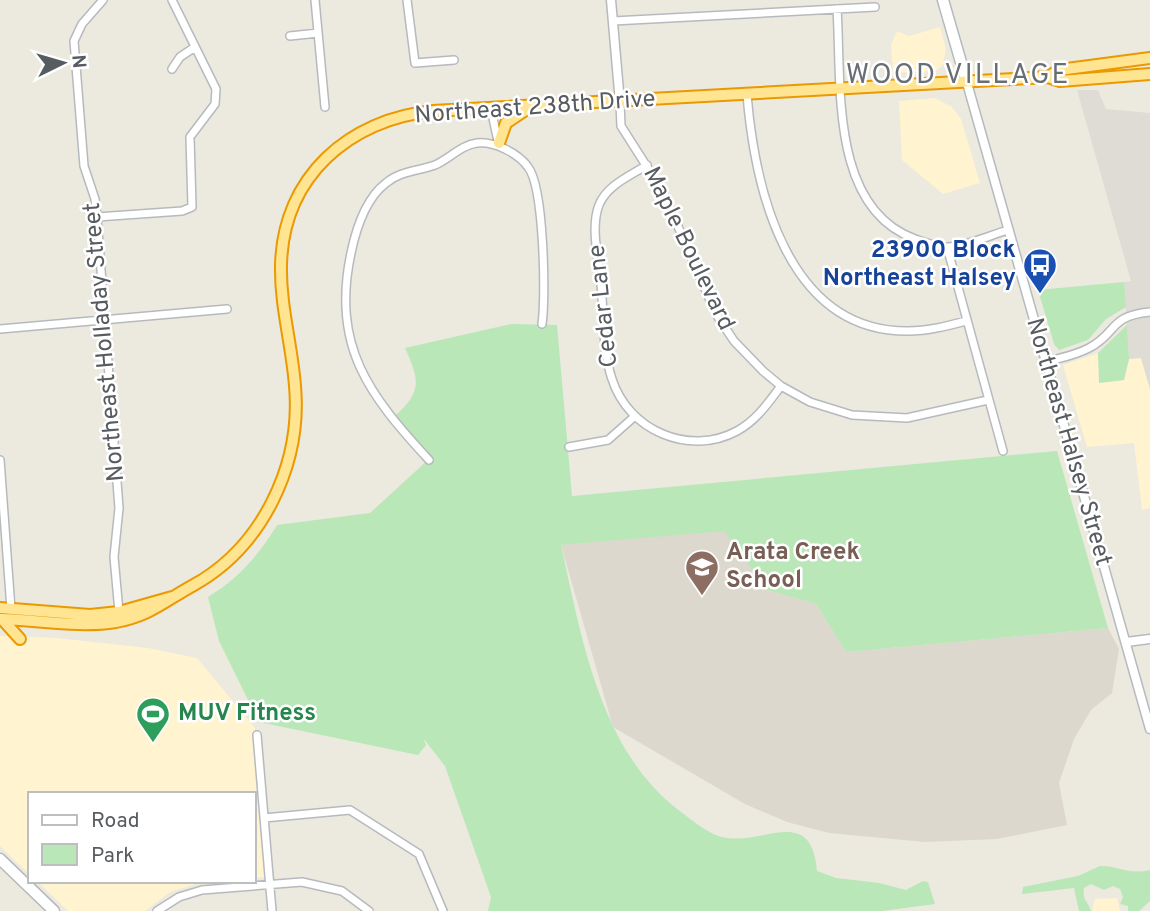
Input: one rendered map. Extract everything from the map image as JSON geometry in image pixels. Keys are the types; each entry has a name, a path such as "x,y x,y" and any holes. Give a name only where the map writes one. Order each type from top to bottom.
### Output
{"highway":[{"name":"Northeast 238th Drive","path":"1048,77 1059,70 1150,58"},
{"name":"Northeast 238th Drive","path":"118,616 172,597 217,570 271,508 285,470 294,429 295,387 282,297 281,261 286,227 301,191 329,155 356,133 418,113 1048,77 1060,81 1150,74"},
{"path":"499,145 504,127 512,117 533,108"},
{"path":"3,614 118,616"},
{"path":"3,614 36,621 81,624 118,616"},
{"path":"3,614 20,639 24,629 36,621"}],"main road":[{"name":"Northeast Halsey Street","path":"943,0 967,83"},
{"path":"0,859 54,911"}],"street":[{"name":"Northeast Holladay Street","path":"103,0 82,24 74,41 83,159 95,199 97,217 119,508 114,557 118,616"},
{"path":"97,217 182,211 192,207 190,137 216,99 213,82 172,0"},
{"path":"315,0 325,107"},
{"path":"407,0 415,63 454,60"},
{"path":"611,0 620,103"},
{"path":"613,21 875,7"},
{"path":"837,9 848,150 855,176 870,205 900,232 947,247 1008,230"},
{"path":"290,36 318,33"},
{"path":"172,69 180,58 195,47"},
{"name":"Northeast Halsey Street","path":"967,83 1150,729"},
{"path":"747,95 752,149 766,205 786,250 816,292 851,318 882,329 920,331 966,321"},
{"name":"Maple Boulevard","path":"620,103 627,133 663,192 716,314 750,359 781,386 826,407 873,417 917,416 988,400"},
{"path":"491,109 499,145"},
{"path":"429,460 374,397 353,355 344,319 344,299 353,243 364,212 375,194 392,178 443,161 473,144 499,145 527,165 535,187 544,266 542,324"},
{"name":"Cedar Lane","path":"634,417 611,379 596,224 599,205 609,190 647,165"},
{"path":"947,247 1003,451"},
{"path":"0,329 227,309"},
{"path":"1046,362 1088,349 1114,324 1128,315 1150,312"},
{"path":"569,447 608,440 634,417 674,438 708,440 729,435 749,423 781,386"},
{"path":"0,460 3,614"},
{"path":"1126,642 1150,639"},
{"path":"257,735 272,911"},
{"path":"264,818 350,810 419,855 443,911"},
{"path":"157,911 192,892 302,882 333,887 353,897 369,911"}],"shaded area":[{"path":"940,27 946,50 942,66 936,71 893,73 891,45 897,31 909,36"},
{"path":"1077,90 1098,90 1106,109 1150,113 1150,389 1141,358 1129,359 1124,282 1131,281"},
{"path":"935,98 952,107 961,119 980,183 943,194 902,160 899,101"},
{"path":"1098,353 1100,383 1124,380 1129,359 1141,358 1150,389 1150,508 1142,510 1134,443 1087,447 1063,365"},
{"path":"724,530 767,590 816,604 846,652 1108,628 1119,649 1112,693 1091,710 1074,739 1059,783 1067,825 997,839 925,842 829,833 787,822 745,804 613,727 561,545"},
{"path":"0,636 57,638 148,648 197,658 255,728 268,877 256,878 256,792 28,792 28,873 0,846"},
{"path":"39,883 199,883 170,892 145,911 68,911"},
{"path":"1117,898 1120,911 1092,911 1095,899"}],"green space":[{"path":"1124,282 1126,307 1106,319 1088,340 1059,350 1054,344 1038,290"},
{"path":"511,324 557,325 572,496 1057,451 1108,628 846,652 816,604 767,590 724,531 561,545 597,688 629,755 650,784 677,809 716,835 738,839 783,832 795,833 805,838 813,850 817,871 836,878 879,883 906,890 923,881 928,882 935,904 882,911 488,911 491,897 445,766 423,738 426,745 418,755 259,722 219,641 208,597 247,566 277,525 370,513 429,459 394,417 410,400 416,386 414,369 405,348"},
{"path":"1127,325 1129,359 1124,380 1099,383 1098,353"},
{"path":"1100,866 1136,871 1150,870 1150,901 1139,911 1128,911 1128,906 1120,904 1123,897 1120,889 1113,886 1104,890 1091,884 1084,888 1084,892 1091,911 1079,911 1074,888 1022,894 1023,887 1078,876"}],"place":[{"name":"23900 Block Northeast Halsey","path":"1040,295"},
{"name":"Arata Creek School","path":"702,597"},
{"name":"MUV Fitness","path":"153,744"}],"district":[{"name":"WOOD VILLAGE","path":"958,76"}]}
